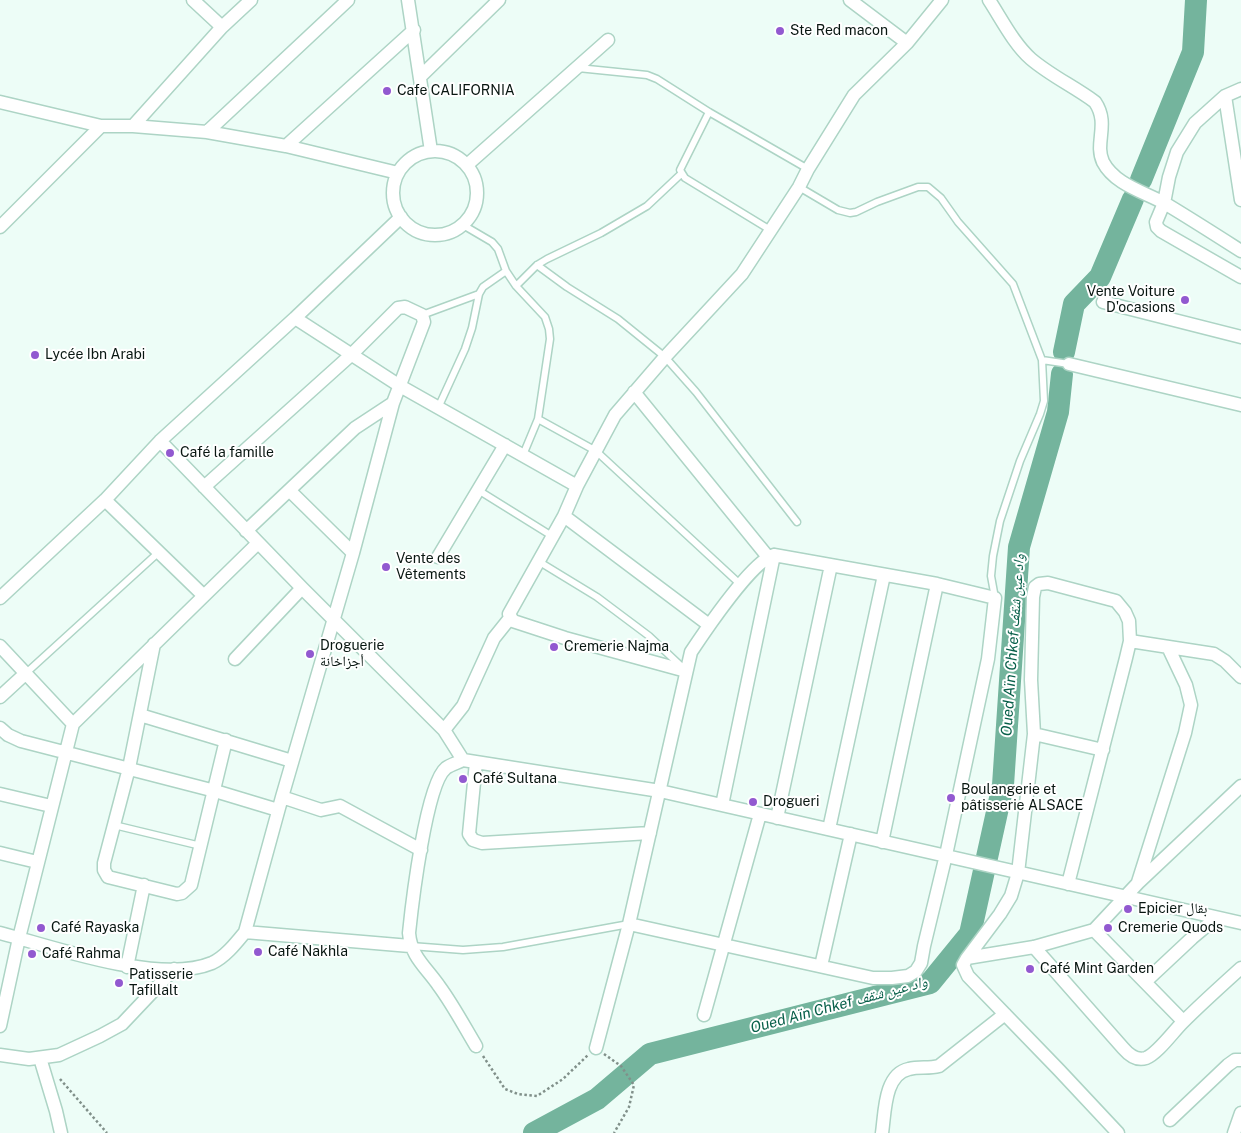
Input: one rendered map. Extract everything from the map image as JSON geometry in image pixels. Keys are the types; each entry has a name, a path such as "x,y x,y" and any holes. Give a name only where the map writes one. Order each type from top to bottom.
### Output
{"street":[{"path":"193,0 222,28"},
{"path":"133,126 222,28 251,0"},
{"path":"207,132 348,0"},
{"path":"408,0 421,76 430,151"},
{"path":"421,76 499,0"},
{"path":"850,0 907,43"},
{"path":"444,730 463,706 494,638 510,618 509,614 564,516 577,486 615,415 665,357 742,274 772,231 854,95 907,43 942,0"},
{"path":"989,0 1020,47 1030,58 1045,70 1095,102 1101,110 1101,154 1111,173 1128,185 1164,203 1241,251"},
{"path":"286,146 414,30"},
{"path":"467,166 608,40"},
{"path":"1240,274 1157,227 1156,222 1164,203 1169,177 1178,152 1195,123 1225,96 1241,89"},
{"path":"1225,96 1241,200"},
{"path":"0,102 101,126 133,126 207,132 286,146 398,173"},
{"path":"0,227 101,126"},
{"path":"430,151 451,154 467,166 478,188 473,213 463,225 450,233 440,235 430,235 411,228 396,208 393,193 398,173 404,165 412,158 430,151"},
{"path":"0,598 106,500 160,441 295,318 401,217"},
{"path":"1103,302 1241,337"},
{"path":"0,933 127,966 174,969 196,967 212,962 233,946 245,932 292,760 353,553 393,403 424,322 422,316 405,307 398,308 352,354 204,487"},
{"path":"295,318 400,386 577,486"},
{"path":"1069,364 1241,405"},
{"path":"629,924 873,978 908,976 916,971 921,963 947,855 988,659 995,598 937,584 771,556 634,392"},
{"path":"246,531 356,428 393,403"},
{"path":"160,441 302,588 444,730 463,760"},
{"path":"438,557 505,445"},
{"path":"290,491 353,553"},
{"path":"106,500 203,595"},
{"path":"564,516 709,625"},
{"path":"0,1026 37,862 73,724 258,543"},
{"path":"596,1048 629,924 691,652 709,625 741,585 771,556"},
{"path":"722,805 771,556"},
{"path":"778,818 831,565"},
{"path":"829,830 884,575"},
{"path":"1068,884 1130,641 1129,621 1125,612 1116,601 1048,583 1039,584 1033,597 1031,671 1034,734 1018,873 1011,896 1000,914 966,958 963,965 968,976 1118,1133"},
{"path":"882,842 937,584"},
{"path":"235,659 302,588"},
{"path":"510,618 513,621 565,638 686,671"},
{"path":"1130,641 1214,654 1224,660 1241,677"},
{"path":"154,644 129,768 104,863 106,874 113,878 170,893 182,893 191,885 226,740"},
{"path":"0,646 73,724"},
{"path":"1138,882 1185,732 1191,705 1186,685 1168,647"},
{"path":"0,697 25,674"},
{"path":"140,715 292,760"},
{"path":"0,728 8,735 21,741 215,791 278,810"},
{"path":"1034,734 1103,750"},
{"path":"476,1046 439,985 410,946 410,924 427,810 438,779 445,769 463,760 660,791 1241,923"},
{"path":"476,762 469,834 473,840 482,843 650,833"},
{"path":"966,958 1034,948 1094,930 1138,882 1240,788"},
{"path":"0,794 51,806"},
{"path":"282,797 320,810 340,806 421,850"},
{"path":"704,1016 760,814"},
{"path":"821,966 851,834"},
{"path":"0,853 37,862"},
{"path":"127,966 144,885"},
{"path":"1144,982 1216,918"},
{"path":"1094,930 1184,1021"},
{"path":"245,932 410,946"},
{"path":"1034,948 1130,1056 1145,1058 1152,1054 1241,968"},
{"path":"0,1055 29,1059 59,1055 122,1024 174,969"},
{"path":"882,1133 889,1088 894,1078 902,1071 910,1068 929,1069 939,1066 1005,1014"},
{"path":"40,1058 61,1133"},
{"path":"1170,1120 1228,1065 1235,1060 1241,1060"},
{"path":"1234,1133 1241,1113"}],"lane":[{"path":"578,68 647,75 657,79 709,112 808,169"},
{"path":"709,112 680,170 681,174 772,231"},
{"path":"516,286 537,265 601,233 647,206 681,174"},
{"path":"799,187 838,210 850,213 918,188 928,187 935,192 958,222 1013,284 1042,360 1044,401 1020,461 1000,521 991,576 995,598"},
{"path":"463,225 492,242 498,249 506,271 516,286 545,317 549,329 550,339 538,419 523,455"},
{"path":"537,265 567,287 618,319 665,357 696,392 796,522"},
{"path":"438,408 465,349 472,328 479,294 483,287 506,271"},
{"path":"422,316 479,294"},
{"path":"1042,360 1069,364"},
{"path":"538,419 596,451 741,585"},
{"path":"478,490 552,536"},
{"path":"25,674 159,552"},
{"path":"538,561 597,597 649,636 686,671"},
{"path":"114,825 201,846"},
{"path":"410,946 463,950 503,947 629,924"}],"path":[{"path":"476,1046 504,1088 518,1094 537,1096 563,1080 596,1048 621,1066 634,1085 629,1107 614,1133"},
{"path":"57,1076 106,1133"}],"waterway":[{"name":"Oued Aïn Chkef واد عين شقف","path":"1141,180 1193,52 1196,0"},
{"name":"Oued Aïn Chkef واد عين شقف","path":"1064,352 1074,304 1100,277 1133,199"},
{"name":"Oued Aïn Chkef واد عين شقف","path":"534,1133 597,1099 650,1054 930,983 970,934 1003,785 1019,547 1058,412 1062,374"}],"place":[{"name":"Ste Red macon","path":"780,31"},
{"name":"Cafe CALIFORNIA","path":"387,91"},
{"name":"Vente Voiture D'ocasions","path":"1185,300"},
{"name":"Lycée Ibn Arabi","path":"35,355"},
{"name":"Café la famille","path":"170,453"},
{"name":"Vente des Vêtements","path":"386,567"},
{"name":"Cremerie Najma","path":"554,647"},
{"name":"Droguerie أجزاخانة","path":"310,654"},
{"name":"Café Sultana","path":"463,779"},
{"name":"Boulangerie et pâtisserie ALSACE","path":"951,798"},
{"name":"Drogueri","path":"753,802"},
{"name":"Epicier بقال","path":"1128,909"},
{"name":"Café Rayaska","path":"41,928"},
{"name":"Cremerie Quods","path":"1108,928"},
{"name":"Café Nakhla","path":"258,952"},
{"name":"Café Rahma","path":"32,954"},
{"name":"Café Mint Garden","path":"1030,969"},
{"name":"Patisserie Tafillalt","path":"119,983"}]}
